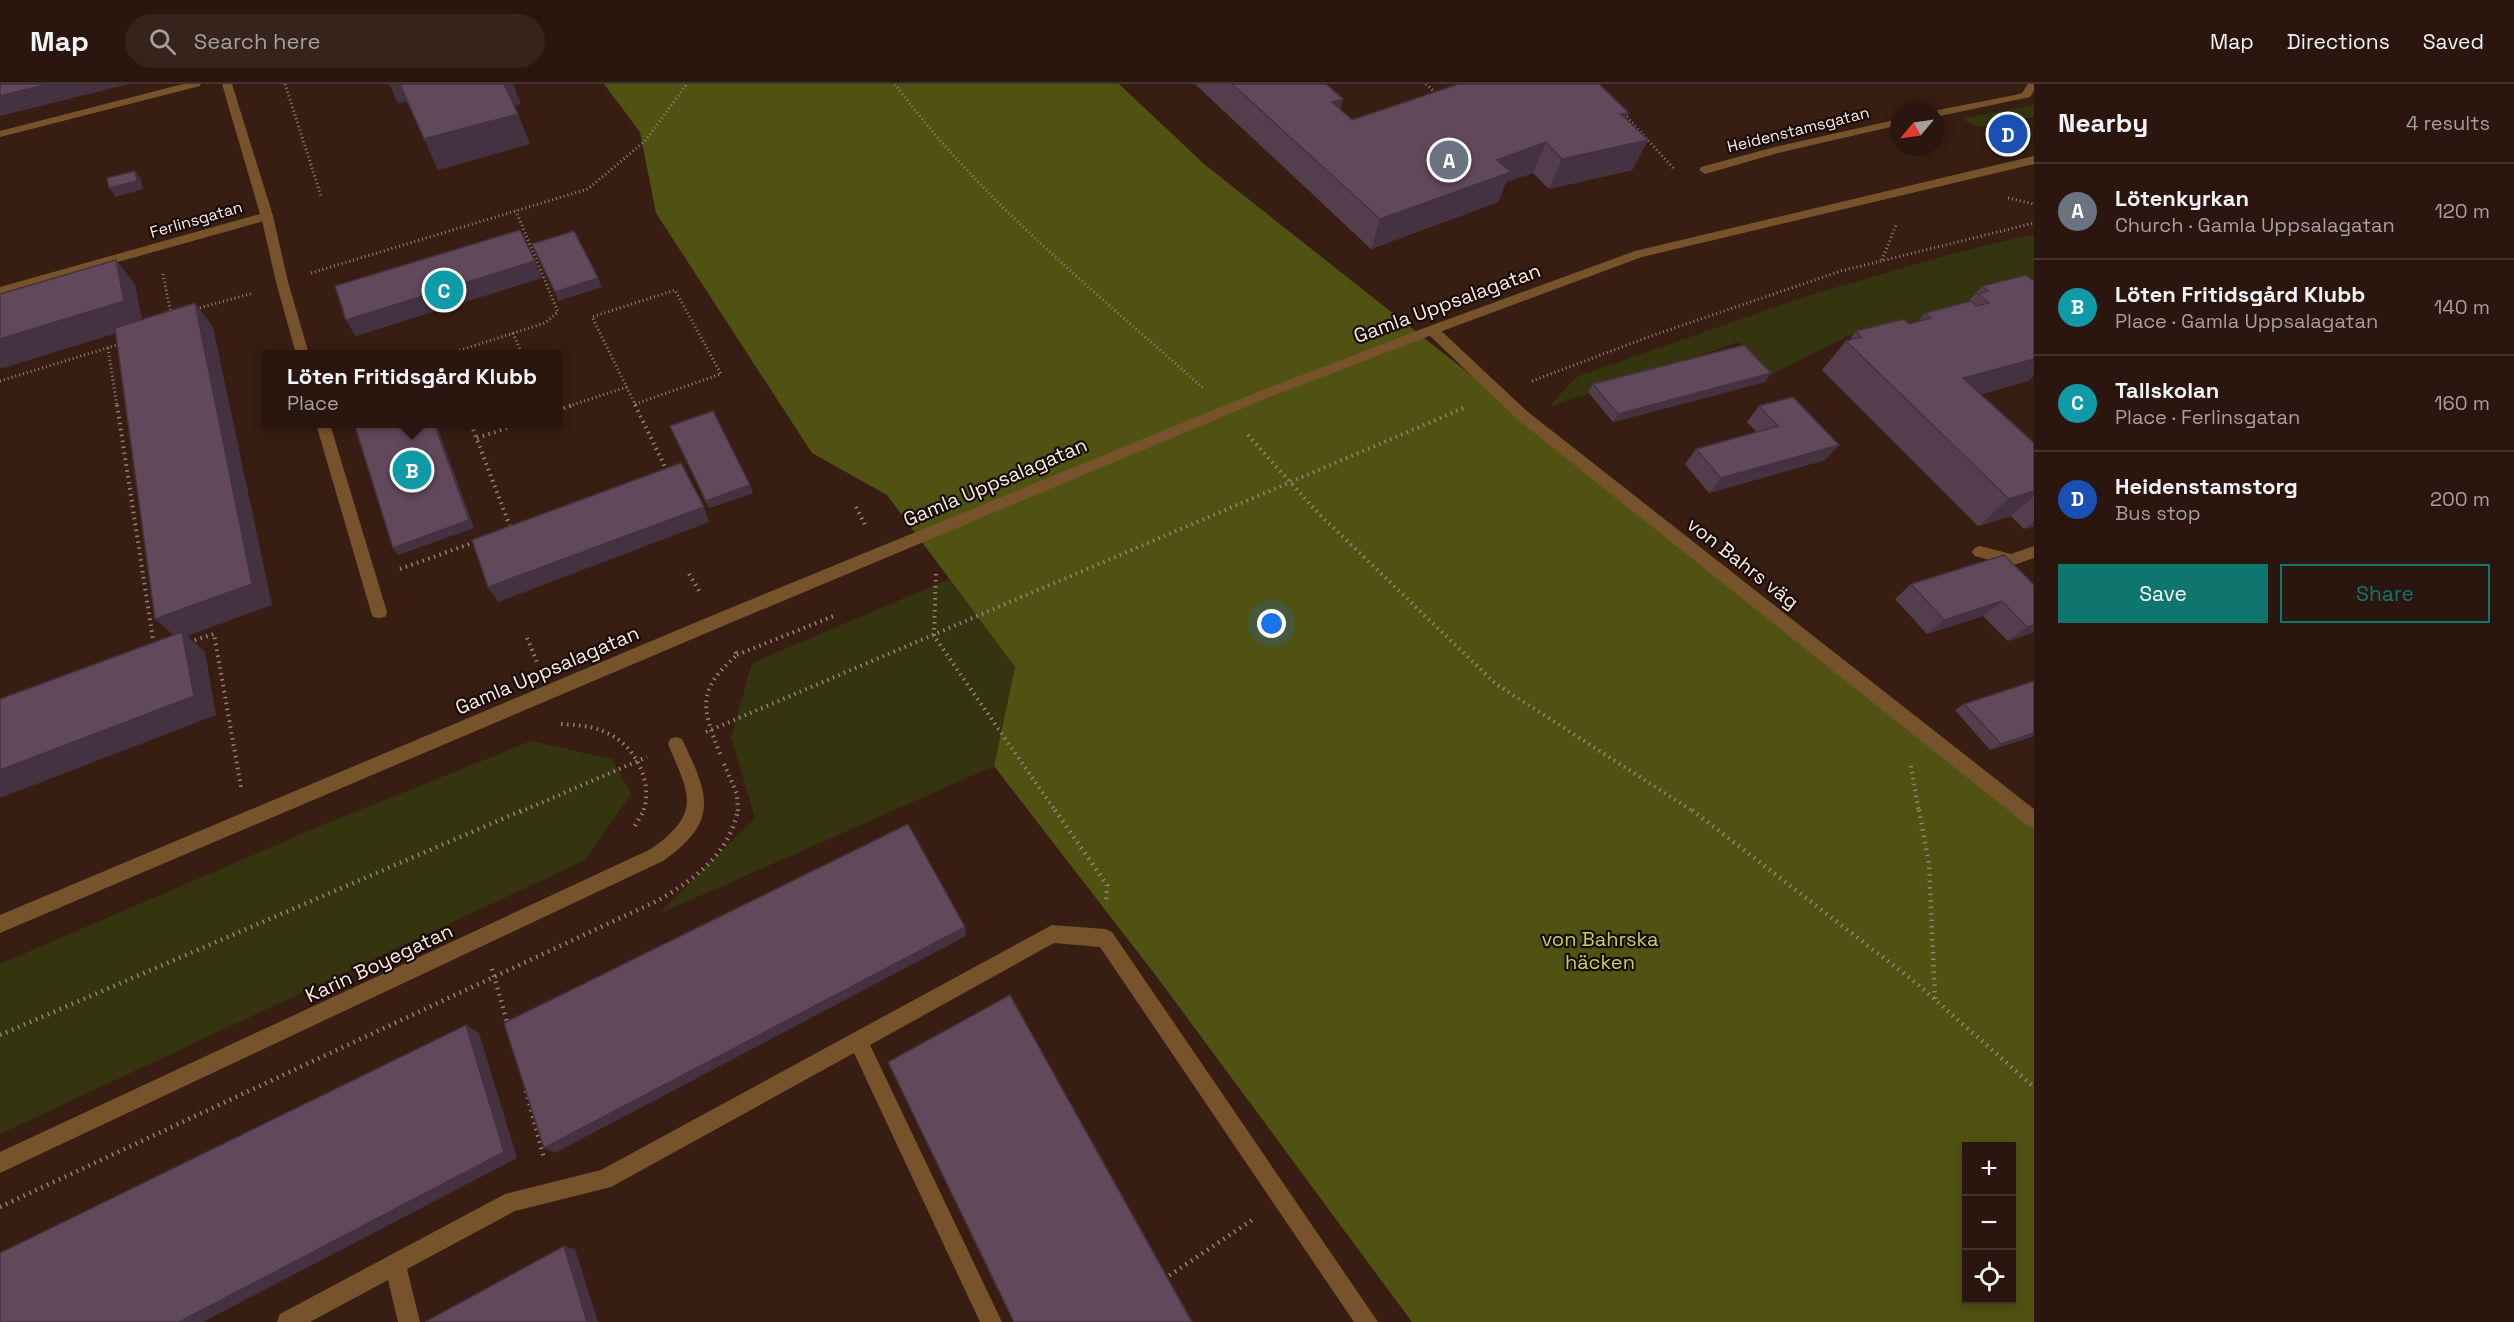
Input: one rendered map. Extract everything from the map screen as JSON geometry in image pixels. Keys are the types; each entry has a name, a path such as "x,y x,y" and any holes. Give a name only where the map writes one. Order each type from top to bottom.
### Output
{"street":[{"path":"0,134 196,84"},
{"name":"Ferlinsgatan","path":"0,291 267,216 227,84"},
{"path":"1944,112 2017,98 2026,95 2033,84"},
{"name":"Heidenstamsgatan","path":"1705,170 1775,150 1890,124"},
{"name":"Gamla Uppsalagatan","path":"0,924 1224,410 1432,330 1639,254 2034,160"},
{"path":"267,216 282,283 302,350"},
{"name":"von Bahrs väg","path":"1432,330 1498,394 2034,820"},
{"path":"324,428 379,612"},
{"path":"1980,552 2011,560 2034,552"},
{"name":"Karin Boyegatan","path":"0,1163 484,939 648,861 669,848 685,830 694,810 696,791 676,744"},
{"path":"288,1322 512,1201 604,1180 1052,934 1105,938 1366,1322"},
{"path":"858,1041 991,1322"},
{"path":"395,1264 410,1322"}],"path":[{"path":"285,84 321,196"},
{"path":"194,309 588,189 645,141 687,84"},
{"path":"895,84 917,114 997,203 1198,383 1291,481 1318,513 1496,684 1684,804 1915,982 2034,1087"},
{"path":"1426,84 1441,97"},
{"path":"1619,109 1676,171"},
{"path":"2004,197 2034,204"},
{"path":"460,350 545,323 558,312 516,211"},
{"path":"0,1035 1498,394 1651,336 1841,271 2034,223"},
{"path":"1881,261 1896,225"},
{"path":"157,247 172,316"},
{"path":"635,404 721,374 675,290 592,317 668,474 657,478"},
{"path":"513,333 520,350"},
{"path":"0,381 129,342"},
{"path":"108,348 154,646"},
{"path":"562,409 627,387"},
{"path":"473,428 511,530 500,533"},
{"path":"477,438 505,428"},
{"path":"856,507 866,528"},
{"path":"369,580 478,541"},
{"path":"936,574 934,636 1107,885 1105,938"},
{"path":"737,655 836,615"},
{"path":"179,645 214,634 248,820"},
{"path":"527,638 560,724 582,725 602,730 629,746 649,789 644,812 632,833"},
{"path":"143,650 162,645"},
{"path":"1902,716 1929,864 1935,999"},
{"path":"484,939 510,1034"},
{"path":"526,1090 553,1191"},
{"path":"1163,1280 1283,1198"}],"shaded area":[{"path":"2034,105 2034,117 1979,127 1965,121 1965,118"},
{"path":"2034,234 2034,294 1848,336 1770,375 1739,342 1549,407 1576,377 1804,297 1947,255"},
{"path":"949,579 1015,667 994,766 659,914 755,818 731,737 752,663"},
{"path":"531,741 612,759 631,794 585,860 0,1134 0,964 325,824"}],"green space":[{"name":"von Bahrska häcken","path":"604,84 1119,84 1204,164 2034,820 2034,1322 1412,1322 1157,977 994,766 1015,667 887,495 812,453 656,213 640,132"}],"building":[{"path":"0,84 48,84 0,96"},
{"path":"400,84 504,84 518,114 424,139"},
{"path":"1232,84 1326,84 1343,99 1332,102 1352,120 1459,84 1599,84 1629,113 1621,114 1648,140 1562,159 1546,142 1497,160 1511,172 1380,219"},
{"path":"135,171 137,181 109,188 107,178"},
{"path":"520,230 535,261 346,320 335,286"},
{"path":"574,231 598,278 555,292 532,244"},
{"path":"116,260 124,301 0,339 0,294"},
{"path":"2026,275 2034,279 2034,359 1963,378 2034,443 2034,491 2009,499 1846,341 1861,337 1856,331 1904,319 1909,324 1931,318 1925,313 1971,301 1977,306 1989,303 1978,294 1988,291 1982,286"},
{"path":"195,303 252,584 155,619 115,328"},
{"path":"1744,345 1771,373 1618,414 1593,384"},
{"path":"1793,397 1839,445 1721,478 1696,449 1778,426 1759,406"},
{"path":"713,411 750,485 706,501 670,426"},
{"path":"356,428 436,428 469,520 393,548"},
{"path":"681,463 704,507 488,587 472,540"},
{"path":"2004,555 2034,585 2034,625 2027,627 2002,601 1944,620 1911,584"},
{"path":"182,632 194,696 0,770 0,699"},
{"path":"2034,681 2034,733 2001,744 1964,704"},
{"path":"908,824 965,927 544,1148 504,1023"},
{"path":"1010,995 1192,1322 1014,1322 888,1062"},
{"path":"466,1025 504,1152 179,1322 0,1322 0,1253"},
{"path":"564,1246 587,1322 425,1322"}],"place":[{"name":"Heidenstamstorg","path":"2008,134"},
{"name":"Lötenkyrkan","path":"1449,160"},
{"name":"Tallskolan","path":"444,290"},
{"name":"Löten Fritidsgård Klubb","path":"412,470"}]}
